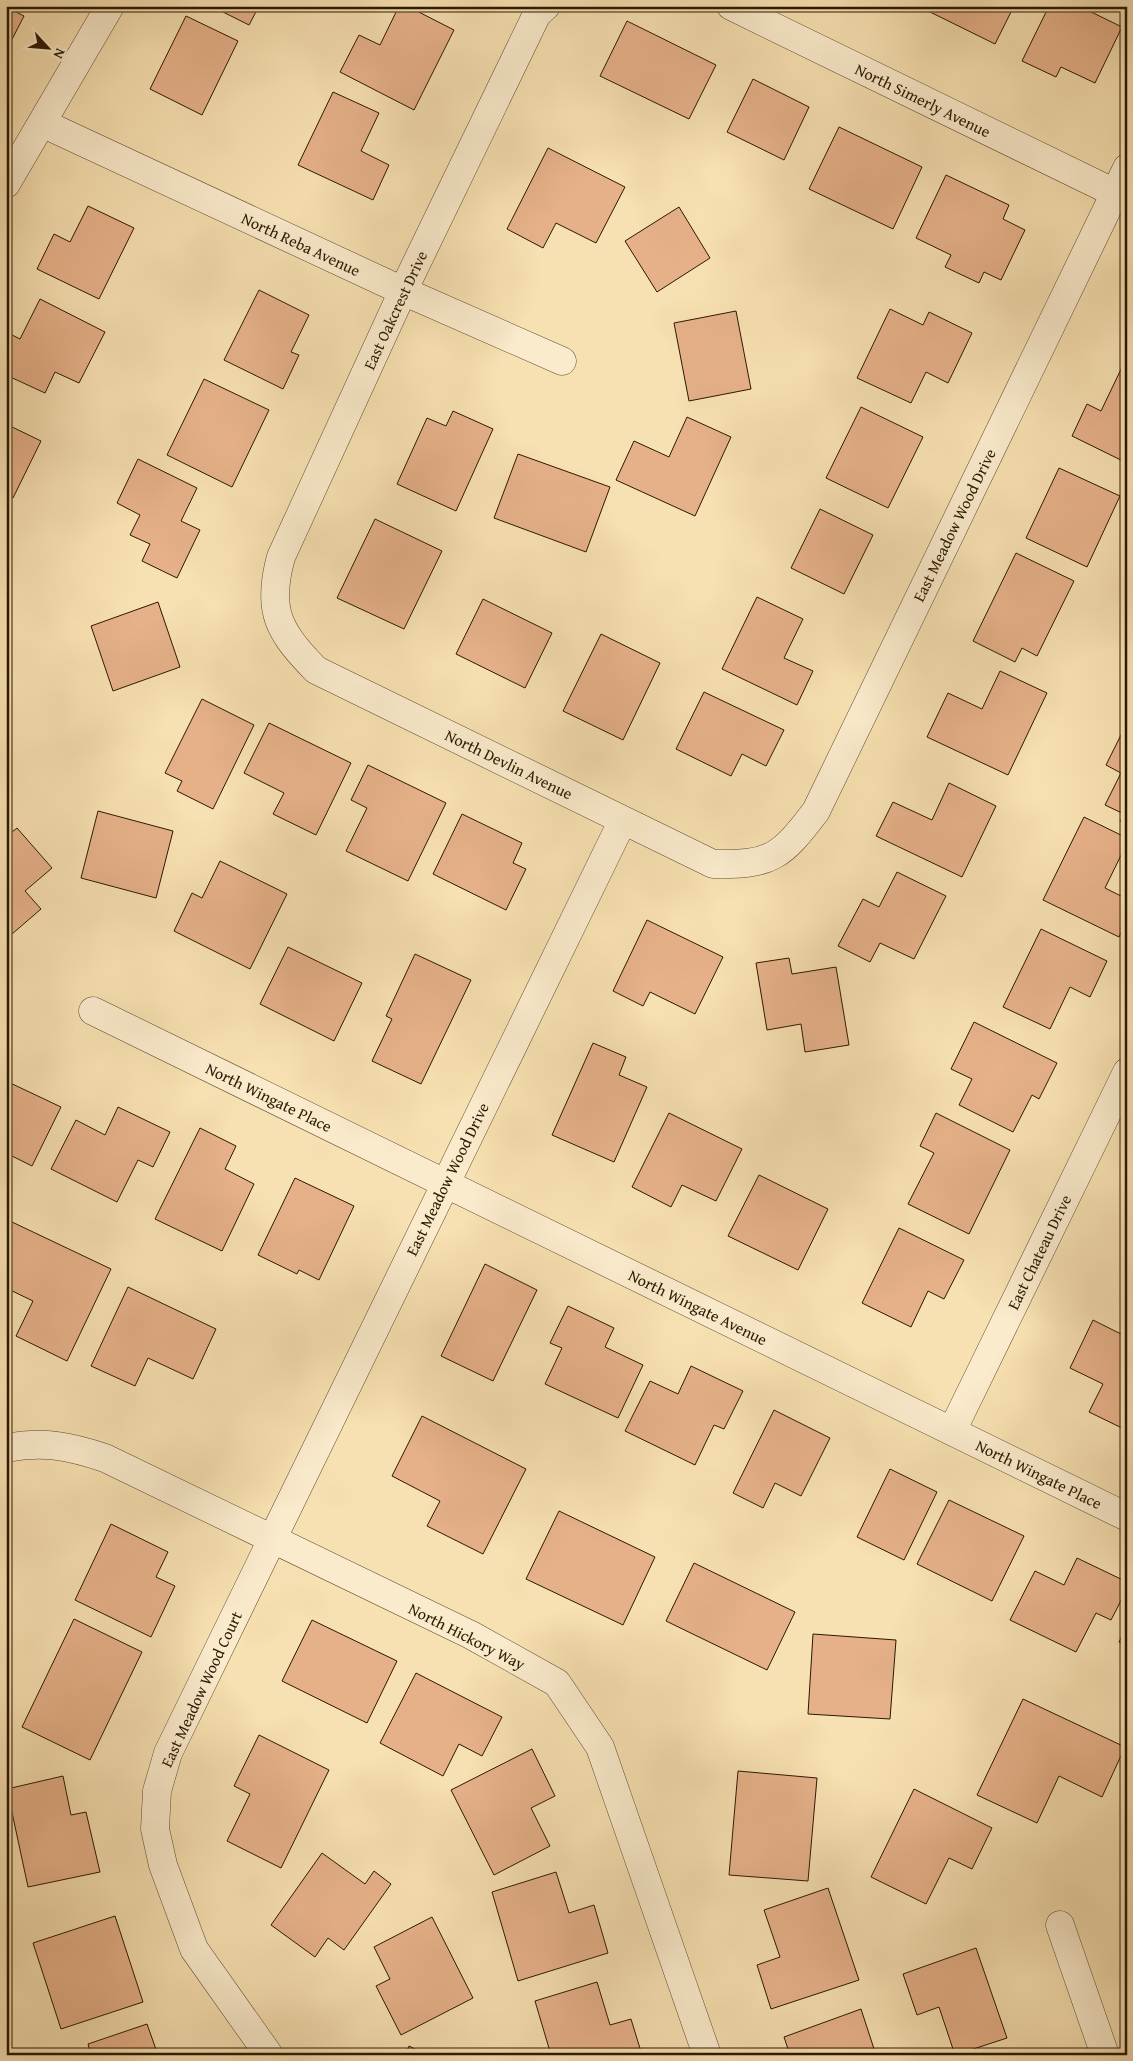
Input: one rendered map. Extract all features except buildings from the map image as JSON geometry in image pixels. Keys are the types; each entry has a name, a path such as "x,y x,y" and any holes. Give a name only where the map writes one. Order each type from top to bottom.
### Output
{"street":[{"path":"6,184 110,6"},
{"name":"East Oakcrest Drive","path":"280,625 274,592 281,558 403,291 537,14 546,6"},
{"name":"North Simerly Avenue","path":"731,6 1114,194"},
{"name":"North Reba Avenue","path":"42,123 403,291 562,361"},
{"name":"East Meadow Wood Drive","path":"758,863 776,855 792,843 816,811 1127,168"},
{"name":"North Devlin Avenue","path":"280,625 291,645 316,670 713,864 758,863"},
{"name":"East Meadow Wood Drive","path":"272,1539 623,820"},
{"name":"North Wingate Place","path":"92,1011 445,1183"},
{"name":"East Chateau Drive","path":"952,1431 1127,1072"},
{"name":"North Wingate Avenue","path":"445,1183 952,1431"},
{"name":"North Wingate Place","path":"952,1431 1127,1517"},
{"name":"North Hickory Way","path":"6,1448 30,1443 68,1446 105,1458 471,1636 557,1683 600,1747 707,2055"},
{"name":"East Meadow Wood Court","path":"269,2055 194,1949 163,1865 155,1829 157,1791 168,1753 272,1539"},
{"path":"1060,1925 1105,2055"}]}
